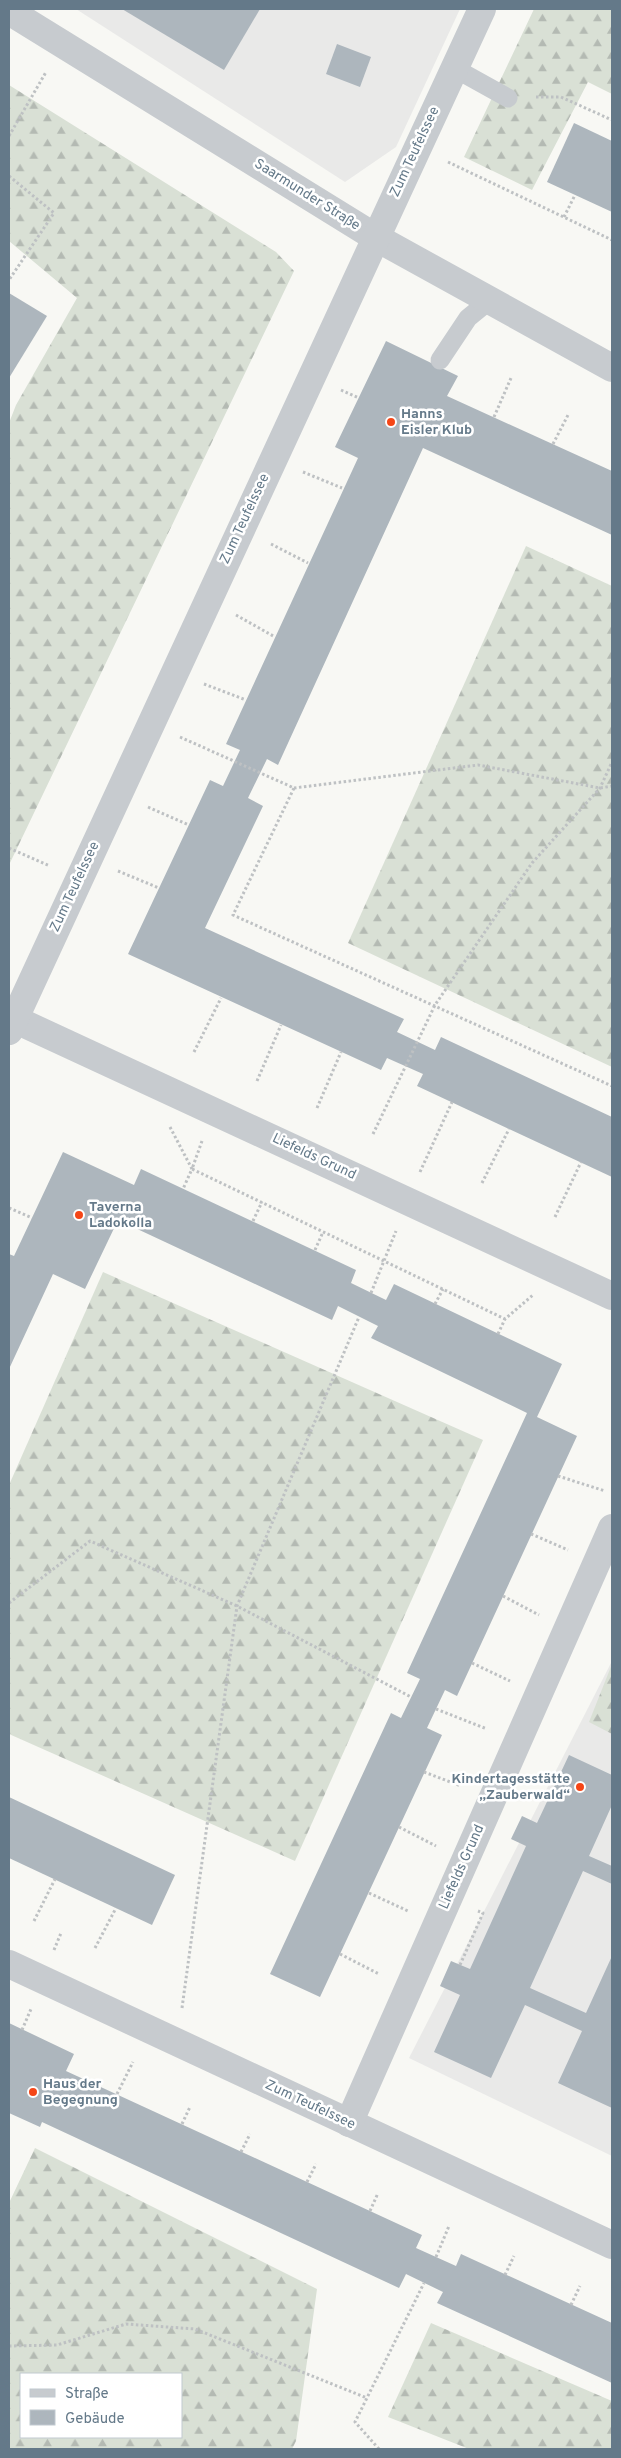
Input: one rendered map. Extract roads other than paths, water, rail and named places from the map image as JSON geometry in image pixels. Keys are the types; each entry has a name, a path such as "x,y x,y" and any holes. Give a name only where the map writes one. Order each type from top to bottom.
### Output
{"street":[{"name":"Zum Teufelssee","path":"12,1025 482,9"},
{"name":"Saarmunder Straße","path":"9,11 375,237 612,368"},
{"name":"Liefelds Grund","path":"12,1025 612,1296"},
{"name":"Liefelds Grund","path":"349,2123 612,1528"},
{"name":"Zum Teufelssee","path":"9,1964 612,2245"}],"lane":[{"path":"454,68 508,98"},
{"path":"440,360 468,318 490,300"}],"place":[{"name":"Hanns Eisler Klub","path":"391,422"},
{"name":"Taverna Ladokolla","path":"79,1215"},
{"name":"Kindertagesstätte „Zauberwald“","path":"580,1787"},
{"name":"Haus der Begegnung","path":"33,2092"}]}
